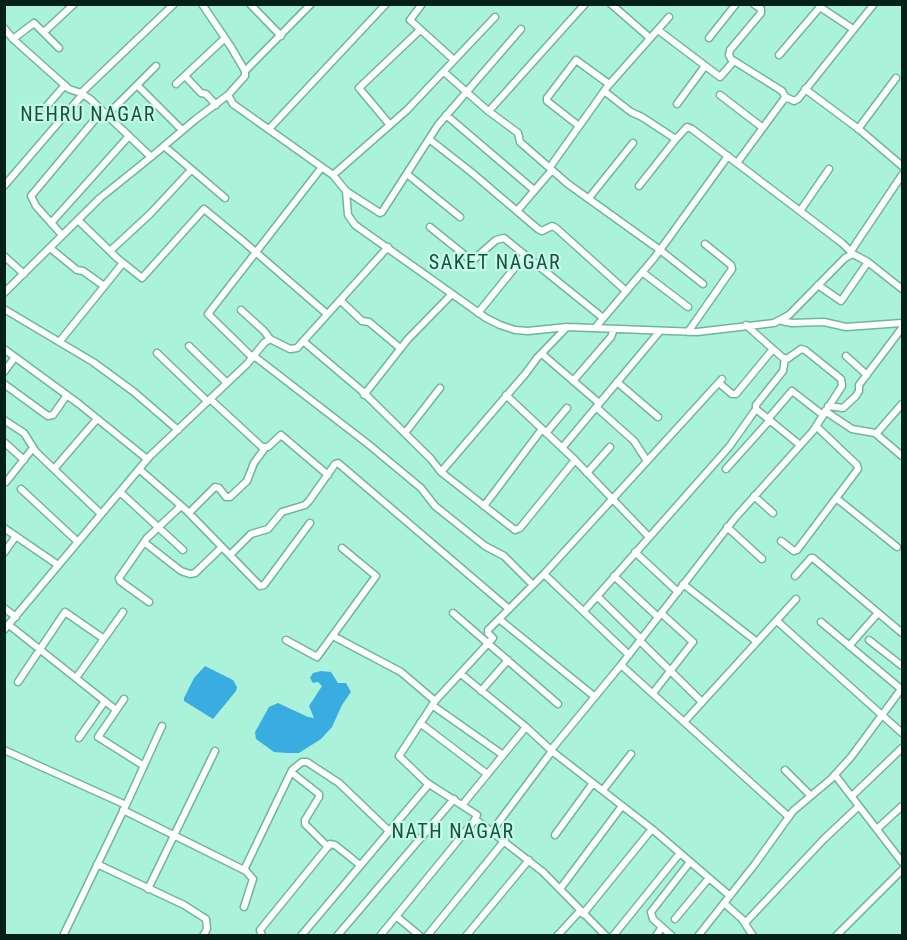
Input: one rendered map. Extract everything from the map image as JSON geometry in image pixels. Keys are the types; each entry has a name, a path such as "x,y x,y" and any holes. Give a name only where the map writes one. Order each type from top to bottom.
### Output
{"street":[{"path":"44,32 74,4"},
{"path":"4,186 82,94 174,4"},
{"path":"4,292 100,198 228,95 245,76 245,71 202,4"},
{"path":"250,4 281,36"},
{"path":"245,71 311,4"},
{"path":"268,129 386,4"},
{"path":"422,4 410,20 454,60"},
{"path":"489,111 585,4"},
{"path":"611,4 650,38"},
{"path":"709,38 736,4"},
{"path":"754,4 762,11 730,50 729,56 782,91 786,98 796,101 874,4"},
{"path":"779,55 820,8 853,30"},
{"path":"333,175 390,125 495,17"},
{"path":"517,211 551,168 609,84 669,17"},
{"path":"13,39 34,23 59,48"},
{"path":"4,28 13,39 69,89 82,94 151,157"},
{"path":"228,95 233,104 333,175 346,191 381,213 446,115 520,29"},
{"path":"390,125 359,88 420,30"},
{"path":"658,30 720,77 734,61"},
{"path":"176,84 225,38"},
{"path":"579,126 547,102 547,98 576,60 609,84"},
{"path":"62,235 35,204 31,196 104,113 137,86 156,66"},
{"path":"677,104 705,66"},
{"path":"444,72 518,133 520,142 551,168 703,284"},
{"path":"185,76 216,105"},
{"path":"858,129 896,78"},
{"path":"45,108 65,85"},
{"path":"137,86 182,130"},
{"path":"805,89 903,166"},
{"path":"604,91 631,112 676,138"},
{"path":"720,95 763,128"},
{"path":"737,163 786,98"},
{"path":"446,115 534,190"},
{"path":"639,186 676,138 689,127 852,253 868,262 903,289"},
{"path":"51,223 129,136"},
{"path":"429,139 541,231 550,227 556,228 626,291"},
{"path":"589,198 633,143"},
{"path":"164,146 225,198"},
{"path":"595,328 660,250 728,156"},
{"path":"322,167 208,314 253,357 377,451 421,488 435,506 485,546 504,556 533,585"},
{"path":"800,211 829,169"},
{"path":"110,251 150,214 191,170"},
{"path":"407,174 460,217"},
{"path":"782,321 852,253 903,175"},
{"path":"346,191 350,220 477,313 515,330 567,327 688,332 782,321 824,322 846,327 903,325"},
{"path":"78,220 123,263 143,277 202,209 327,314"},
{"path":"430,227 472,261 502,237 603,318"},
{"path":"688,332 732,269 731,265 705,244"},
{"path":"241,310 270,339 293,350 388,247"},
{"path":"50,248 77,270 83,271 104,286"},
{"path":"477,313 525,255"},
{"path":"4,256 24,274"},
{"path":"818,285 841,301 868,262"},
{"path":"60,341 123,263"},
{"path":"642,272 688,307"},
{"path":"364,394 400,348 452,294"},
{"path":"340,300 362,321 369,322 400,348"},
{"path":"4,309 60,341 112,375 178,430"},
{"path":"746,325 785,358"},
{"path":"825,411 845,407 858,394 860,385 878,363 880,355 903,325"},
{"path":"441,472 567,327"},
{"path":"573,381 611,338 614,329"},
{"path":"562,448 660,331"},
{"path":"116,710 40,649 7,628 147,459 270,339"},
{"path":"303,341 364,394 431,459 441,472 515,530 520,528 574,460"},
{"path":"189,346 226,383"},
{"path":"4,349 67,395 147,459"},
{"path":"380,936 477,815 429,784 399,756 433,703 493,638 488,630 544,574 721,381 732,394 736,394 773,349"},
{"path":"492,831 551,751 621,666 727,527 816,426 842,386 841,379 806,350 801,349 787,359 785,358"},
{"path":"157,353 262,447 266,448"},
{"path":"542,354 634,441 647,461"},
{"path":"846,356 867,375"},
{"path":"4,372 15,357"},
{"path":"584,611 729,447 756,405 784,370 785,358"},
{"path":"617,382 658,417"},
{"path":"4,384 48,416 53,415 67,395"},
{"path":"405,433 440,388"},
{"path":"726,469 792,391 852,429 876,434 903,456"},
{"path":"506,395 562,448 649,537"},
{"path":"876,434 903,404"},
{"path":"484,506 544,431 567,408"},
{"path":"756,408 800,445"},
{"path":"54,469 97,419"},
{"path":"4,420 24,433 33,448 101,514"},
{"path":"781,541 797,550 858,467 816,426"},
{"path":"189,513 215,487 219,488 226,497 230,497 247,481 254,463 279,435 328,475"},
{"path":"4,442 24,460"},
{"path":"587,473 610,447"},
{"path":"6,482 33,448"},
{"path":"230,555 252,534 268,529 284,511 305,505 338,463 509,609"},
{"path":"139,469 189,513 262,586 310,523"},
{"path":"21,489 78,542"},
{"path":"120,492 183,550"},
{"path":"754,496 773,513"},
{"path":"836,498 897,547"},
{"path":"148,602 119,578 144,542 181,506"},
{"path":"727,527 762,559"},
{"path":"4,528 58,566"},
{"path":"4,553 16,536"},
{"path":"144,542 181,571 190,574 195,573 222,547"},
{"path":"286,640 317,657 376,576 342,548"},
{"path":"635,552 678,592"},
{"path":"795,576 813,558 903,633"},
{"path":"544,574 629,655"},
{"path":"614,576 659,615 693,640 653,693"},
{"path":"683,584 757,642"},
{"path":"597,596 702,702"},
{"path":"684,722 796,599"},
{"path":"4,608 16,617"},
{"path":"18,682 65,612 104,639"},
{"path":"76,678 123,612"},
{"path":"453,613 558,704"},
{"path":"849,646 878,613"},
{"path":"499,619 595,697"},
{"path":"777,621 903,733"},
{"path":"698,936 789,817 835,775 864,742 902,688 821,622"},
{"path":"333,636 401,672 433,703 503,755"},
{"path":"869,640 903,666"},
{"path":"481,691 508,660"},
{"path":"621,666 789,817"},
{"path":"460,674 526,727 551,751 652,829 730,896"},
{"path":"124,699 98,737 144,766"},
{"path":"79,738 105,701"},
{"path":"420,723 487,774"},
{"path":"63,936 162,726"},
{"path":"463,804 526,727"},
{"path":"852,796 903,748"},
{"path":"4,750 125,807 175,836 244,870 253,879 244,907"},
{"path":"148,889 215,751"},
{"path":"603,790 631,754"},
{"path":"244,870 297,764 307,762 344,787 389,831"},
{"path":"785,770 811,796"},
{"path":"291,772 319,794 305,824 328,847"},
{"path":"835,775 903,862"},
{"path":"555,835 593,783"},
{"path":"302,936 429,784"},
{"path":"337,936 454,799"},
{"path":"560,889 622,806"},
{"path":"746,923 824,839 859,806"},
{"path":"877,829 903,806"},
{"path":"475,819 529,860 606,936"},
{"path":"557,936 581,912 652,829"},
{"path":"427,936 505,840"},
{"path":"262,936 260,930 332,843 360,866"},
{"path":"613,936 680,853"},
{"path":"466,936 529,860"},
{"path":"672,936 653,920 651,912 690,862"},
{"path":"98,864 184,904 206,920 207,929 203,936"},
{"path":"836,936 903,870"},
{"path":"675,919 709,878"},
{"path":"724,903 746,923 753,936"},
{"path":"396,916 420,936"},
{"path":"656,936 662,927"}],"water":[{"path":"205,666 233,680 237,687 213,719 184,701 194,678"},
{"path":"331,672 338,683 346,683 351,692 332,727 321,739 299,753 287,753 274,752 256,739 255,732 269,707 278,703 314,718 309,706 322,686 318,682 313,683 310,678 313,673"}],"district":[{"name":"NEHRU NAGAR","path":"88,116"},
{"name":"SAKET NAGAR","path":"495,264"},
{"name":"NATH NAGAR","path":"453,833"}]}
